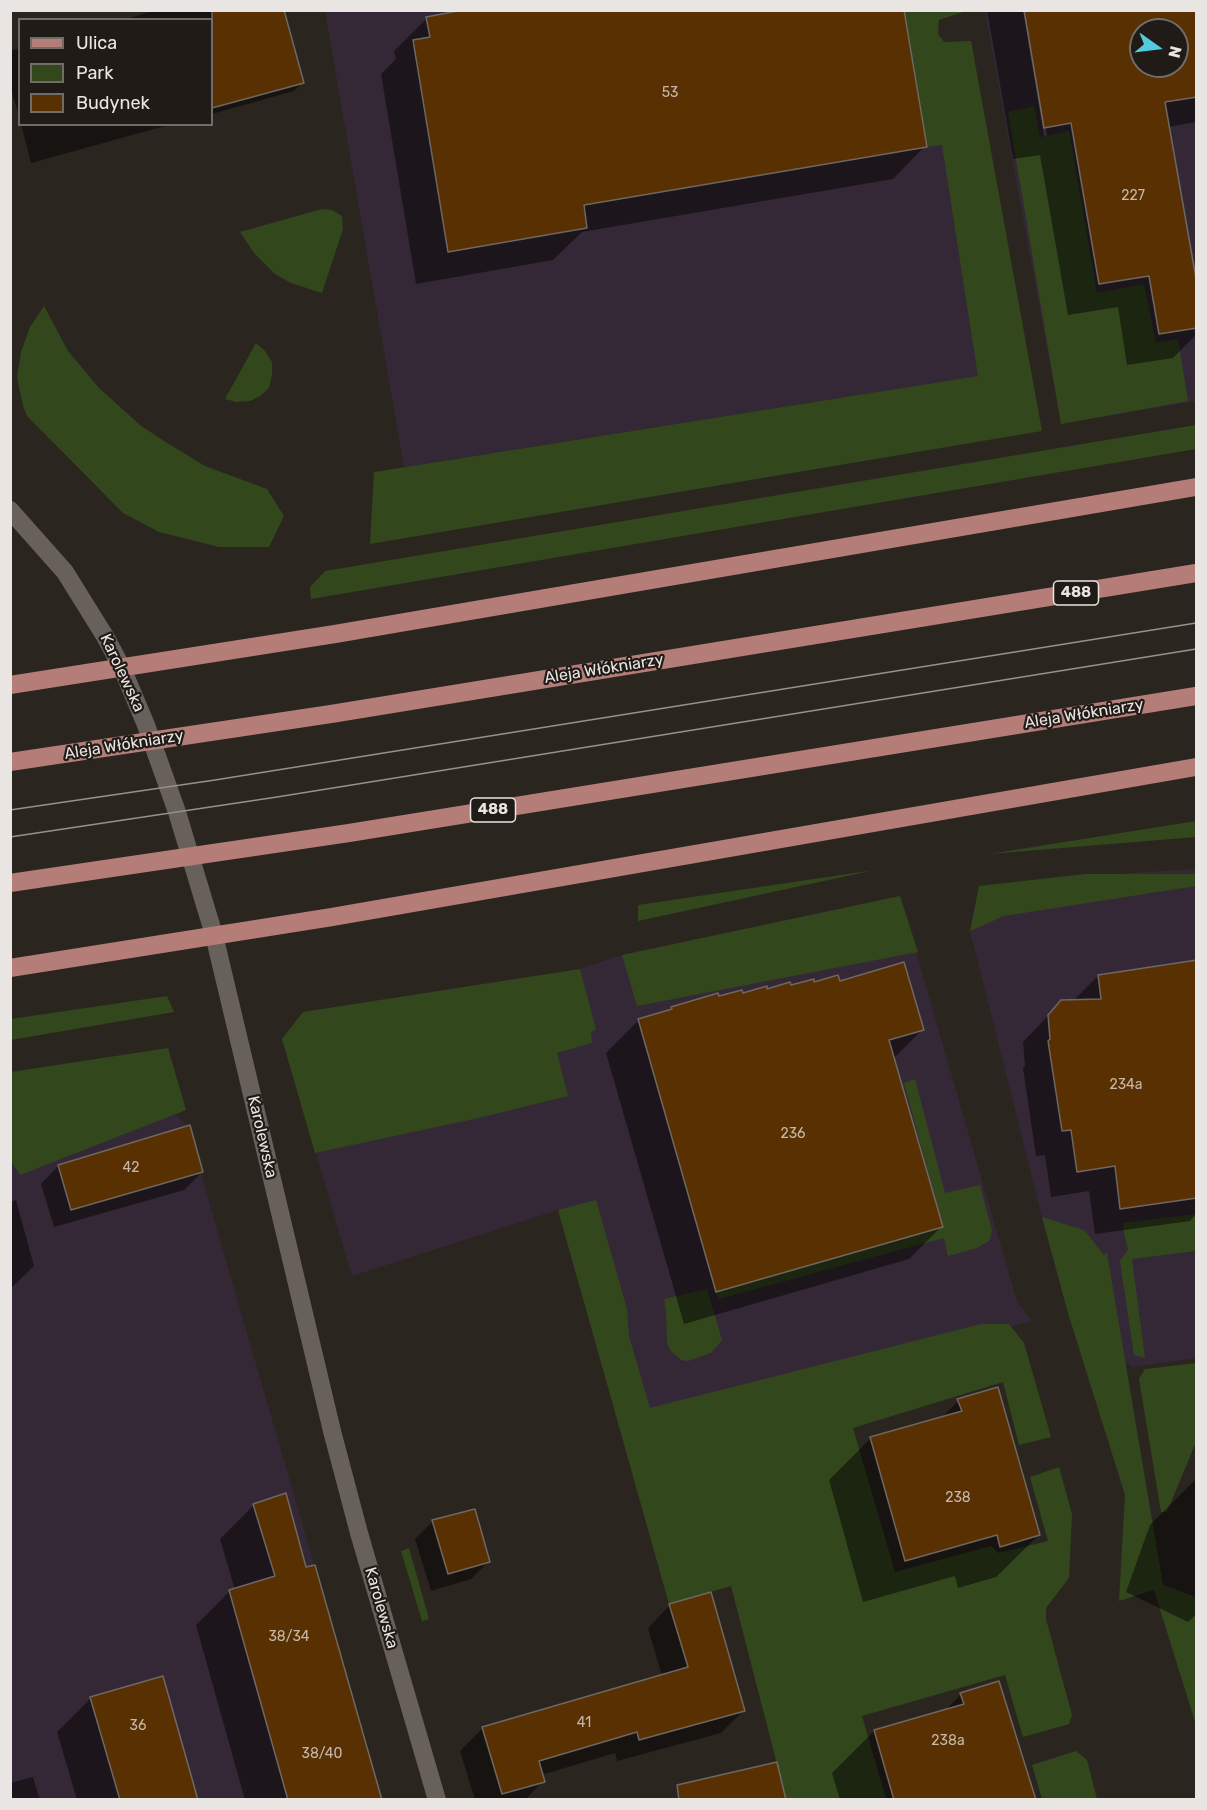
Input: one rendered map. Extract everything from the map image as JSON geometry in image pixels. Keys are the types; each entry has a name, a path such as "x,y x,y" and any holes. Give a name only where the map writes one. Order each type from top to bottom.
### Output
{"main road":[{"path":"10,685 795,557 1197,488"},
{"name":"Aleja Włókniarzy","path":"10,762 343,712 1197,573"},
{"name":"Aleja Włókniarzy","path":"10,883 361,832 1197,696"},
{"path":"10,968 332,917 1197,767"}],"street":[{"name":"Karolewska","path":"10,510 65,572 84,600 122,668 169,787 214,935 341,1465 437,1800"}],"shaded area":[{"path":"325,11 923,11 979,376 404,467"},
{"path":"985,11 1196,11 1196,401 1061,424"},
{"path":"1196,869 1196,1358 1132,1367 1068,1313 970,931 1049,878"},
{"path":"900,896 1017,1302 1032,1321 622,1435 558,1210 352,1276 282,1039 303,1012 580,969 622,955"},
{"path":"157,1095 187,1126 382,1799 11,1800 11,1111"}],"green space":[{"path":"904,11 966,11 939,20 938,34 944,42 971,41 1042,431 370,544 374,472 978,376 942,145 927,147"},
{"path":"1034,106 1040,137 1069,131 1097,293 1144,284 1156,343 1178,339 1188,401 1061,424 1008,112"},
{"path":"322,209 332,210 342,216 343,229 322,293 291,283 275,274 254,253 240,232"},
{"path":"44,306 68,351 99,388 140,425 205,466 267,489 284,516 269,547 219,547 159,532 123,513 27,416 17,377 21,352 30,327"},
{"path":"256,343 272,362 269,388 250,401 236,402 225,399"},
{"path":"1196,425 1196,449 311,599 310,587 325,571"},
{"path":"1196,821 1196,837 989,854"},
{"path":"875,870 638,921 638,905"},
{"path":"1085,874 1196,874 1196,886 1004,916 970,931 979,886"},
{"path":"900,896 918,952 637,1006 622,955"},
{"path":"580,969 596,1030 591,1032 592,1043 557,1053 568,1096 315,1153 282,1039 303,1012"},
{"path":"167,996 174,1012 11,1040 11,1019"},
{"path":"168,1048 186,1110 20,1175 11,1161 11,1072"},
{"path":"915,1079 945,1193 980,1185 992,1231 989,1241 977,1248 948,1256 944,1238 719,1299 716,1292 943,1227 904,1083"},
{"path":"596,1200 627,1309 629,1336 650,1408 981,1324 1009,1324 1024,1343 1051,1437 1019,1445 1003,1382 853,1428 895,1572 991,1546 999,1553 1048,1541 1030,1477 1059,1467 1072,1514 1069,1578 1046,1608 1046,1619 1072,1715 1069,1724 1023,1737 1005,1675 862,1716 886,1799 786,1799 731,1586 669,1604 558,1210"},
{"path":"1196,1214 1196,1251 1132,1259 1145,1358 1134,1355 1120,1261 1128,1250 1122,1223"},
{"path":"1042,1217 1084,1230 1104,1255 1107,1253 1163,1585 1196,1597 1196,1725 1154,1590 1119,1601 1125,1495 1068,1313"},
{"path":"707,1289 722,1340 711,1353 688,1361 681,1360 670,1350 667,1342 664,1299"},
{"path":"1196,1363 1196,1442 1167,1512 1161,1512 1139,1379 1145,1369"},
{"path":"409,1548 429,1619 422,1621 401,1551"},
{"path":"1076,1751 1087,1760 1097,1799 1042,1799 1032,1765"}],"building":[{"path":"212,10 284,10 304,83 213,108"},
{"path":"463,10 904,10 927,147 584,205 587,228 448,252 413,40 430,37 426,17"},
{"path":"1024,10 1197,10 1197,97 1165,102 1197,284 1197,328 1159,334 1149,276 1099,284 1071,123 1044,128"},
{"path":"1197,960 1197,1198 1120,1209 1115,1166 1077,1172 1071,1130 1062,1131 1048,1041 1050,1039 1048,1015 1061,1000 1101,999 1098,975"},
{"path":"904,962 924,1030 889,1040 943,1227 716,1292 638,1019 718,993 719,996 742,990 743,993 790,982 791,985 814,979 814,982 838,975 840,981"},
{"path":"190,1125 203,1172 71,1210 58,1165"},
{"path":"998,1387 1040,1535 1000,1547 997,1535 905,1561 870,1437 962,1411 957,1399"},
{"path":"286,1493 306,1567 315,1565 382,1800 288,1800 229,1590 275,1576 253,1504"},
{"path":"475,1509 490,1562 448,1574 432,1520"},
{"path":"711,1592 745,1711 639,1740 637,1732 539,1761 545,1782 502,1794 482,1727 688,1667 669,1604"},
{"path":"163,1676 198,1800 120,1800 90,1697"},
{"path":"999,1681 1036,1800 894,1800 874,1730 964,1704 960,1693"},
{"path":"777,1762 786,1800 679,1800 677,1785"}],"tram line":[{"path":"10,810 215,780 1196,623"},
{"path":"10,837 277,797 1196,649"}]}
